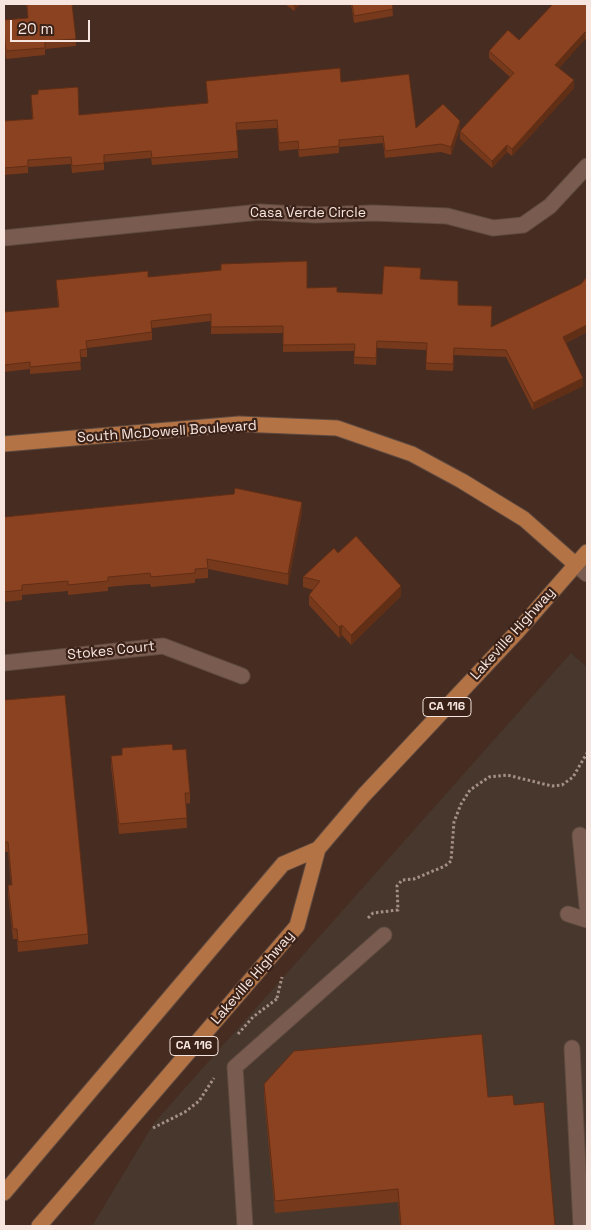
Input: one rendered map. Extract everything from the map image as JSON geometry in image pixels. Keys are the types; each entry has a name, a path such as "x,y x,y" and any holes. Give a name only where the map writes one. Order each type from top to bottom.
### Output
{"main road":[{"name":"South McDowell Boulevard","path":"4,444 239,424 337,428 412,454 462,481 524,519 575,564"},
{"name":"Lakeville Highway","path":"39,1226 297,926 318,849 364,796 517,632 587,552"},
{"name":"Lakeville Highway","path":"4,1193 282,864 318,849"}],"street":[{"name":"Casa Verde Circle","path":"4,238 260,212 316,215 373,213 447,216 493,228 523,226 550,206 587,166"},
{"name":"South McDowell Boulevard","path":"575,564 587,574"},
{"name":"Stokes Court","path":"4,663 163,646 242,676"},
{"path":"580,835 587,906"},
{"path":"568,914 587,920"},
{"path":"245,1226 235,1067 384,935"},
{"path":"572,1048 581,1226"}],"path":[{"path":"277,999 282,973"}],"shaded area":[{"path":"571,653 587,667 587,1226 92,1226 154,1123"}],"building":[{"path":"27,4 72,4 76,39 45,41 45,48 6,51 4,20 28,18"},
{"path":"352,4 392,4 393,9 354,16"},
{"path":"553,4 587,4 587,34 585,32 555,65 574,80 512,149 507,145 492,161 460,131 514,73 489,51 508,30 519,40"},
{"path":"340,68 341,82 409,74 416,128 443,104 460,121 451,147 441,144 385,151 383,136 339,140 339,146 299,150 298,141 279,143 277,120 236,123 238,151 152,158 151,151 104,155 104,163 72,166 71,157 28,160 28,166 4,168 4,121 33,119 31,95 38,94 38,90 78,87 79,115 208,103 206,81"},
{"path":"307,261 307,288 337,287 337,292 382,294 384,266 421,268 420,279 458,281 458,305 492,306 491,327 581,284 587,277 587,325 563,337 583,378 533,403 506,350 454,348 453,364 426,363 427,343 377,341 376,358 354,357 355,344 283,345 283,326 211,327 211,314 151,321 152,332 86,341 87,349 80,350 81,362 30,367 30,362 4,365 4,312 59,307 56,280 148,271 148,277 221,270 221,264"},
{"path":"235,488 302,502 288,574 207,559 208,568 195,569 195,573 151,577 150,573 108,577 108,581 68,585 68,581 22,585 22,590 4,592 4,517 234,494"},
{"path":"356,536 401,586 351,635 342,625 339,627 309,595 320,581 303,577 334,548 338,553"},
{"path":"65,695 88,934 18,942 17,929 13,929 8,885 12,885 8,842 4,842 4,700"},
{"path":"172,744 173,750 186,749 190,793 185,793 187,818 119,824 111,756 122,755 122,748"},
{"path":"482,1034 488,1097 513,1095 514,1105 544,1102 555,1226 401,1226 398,1189 275,1201 264,1084 294,1051"}]}
